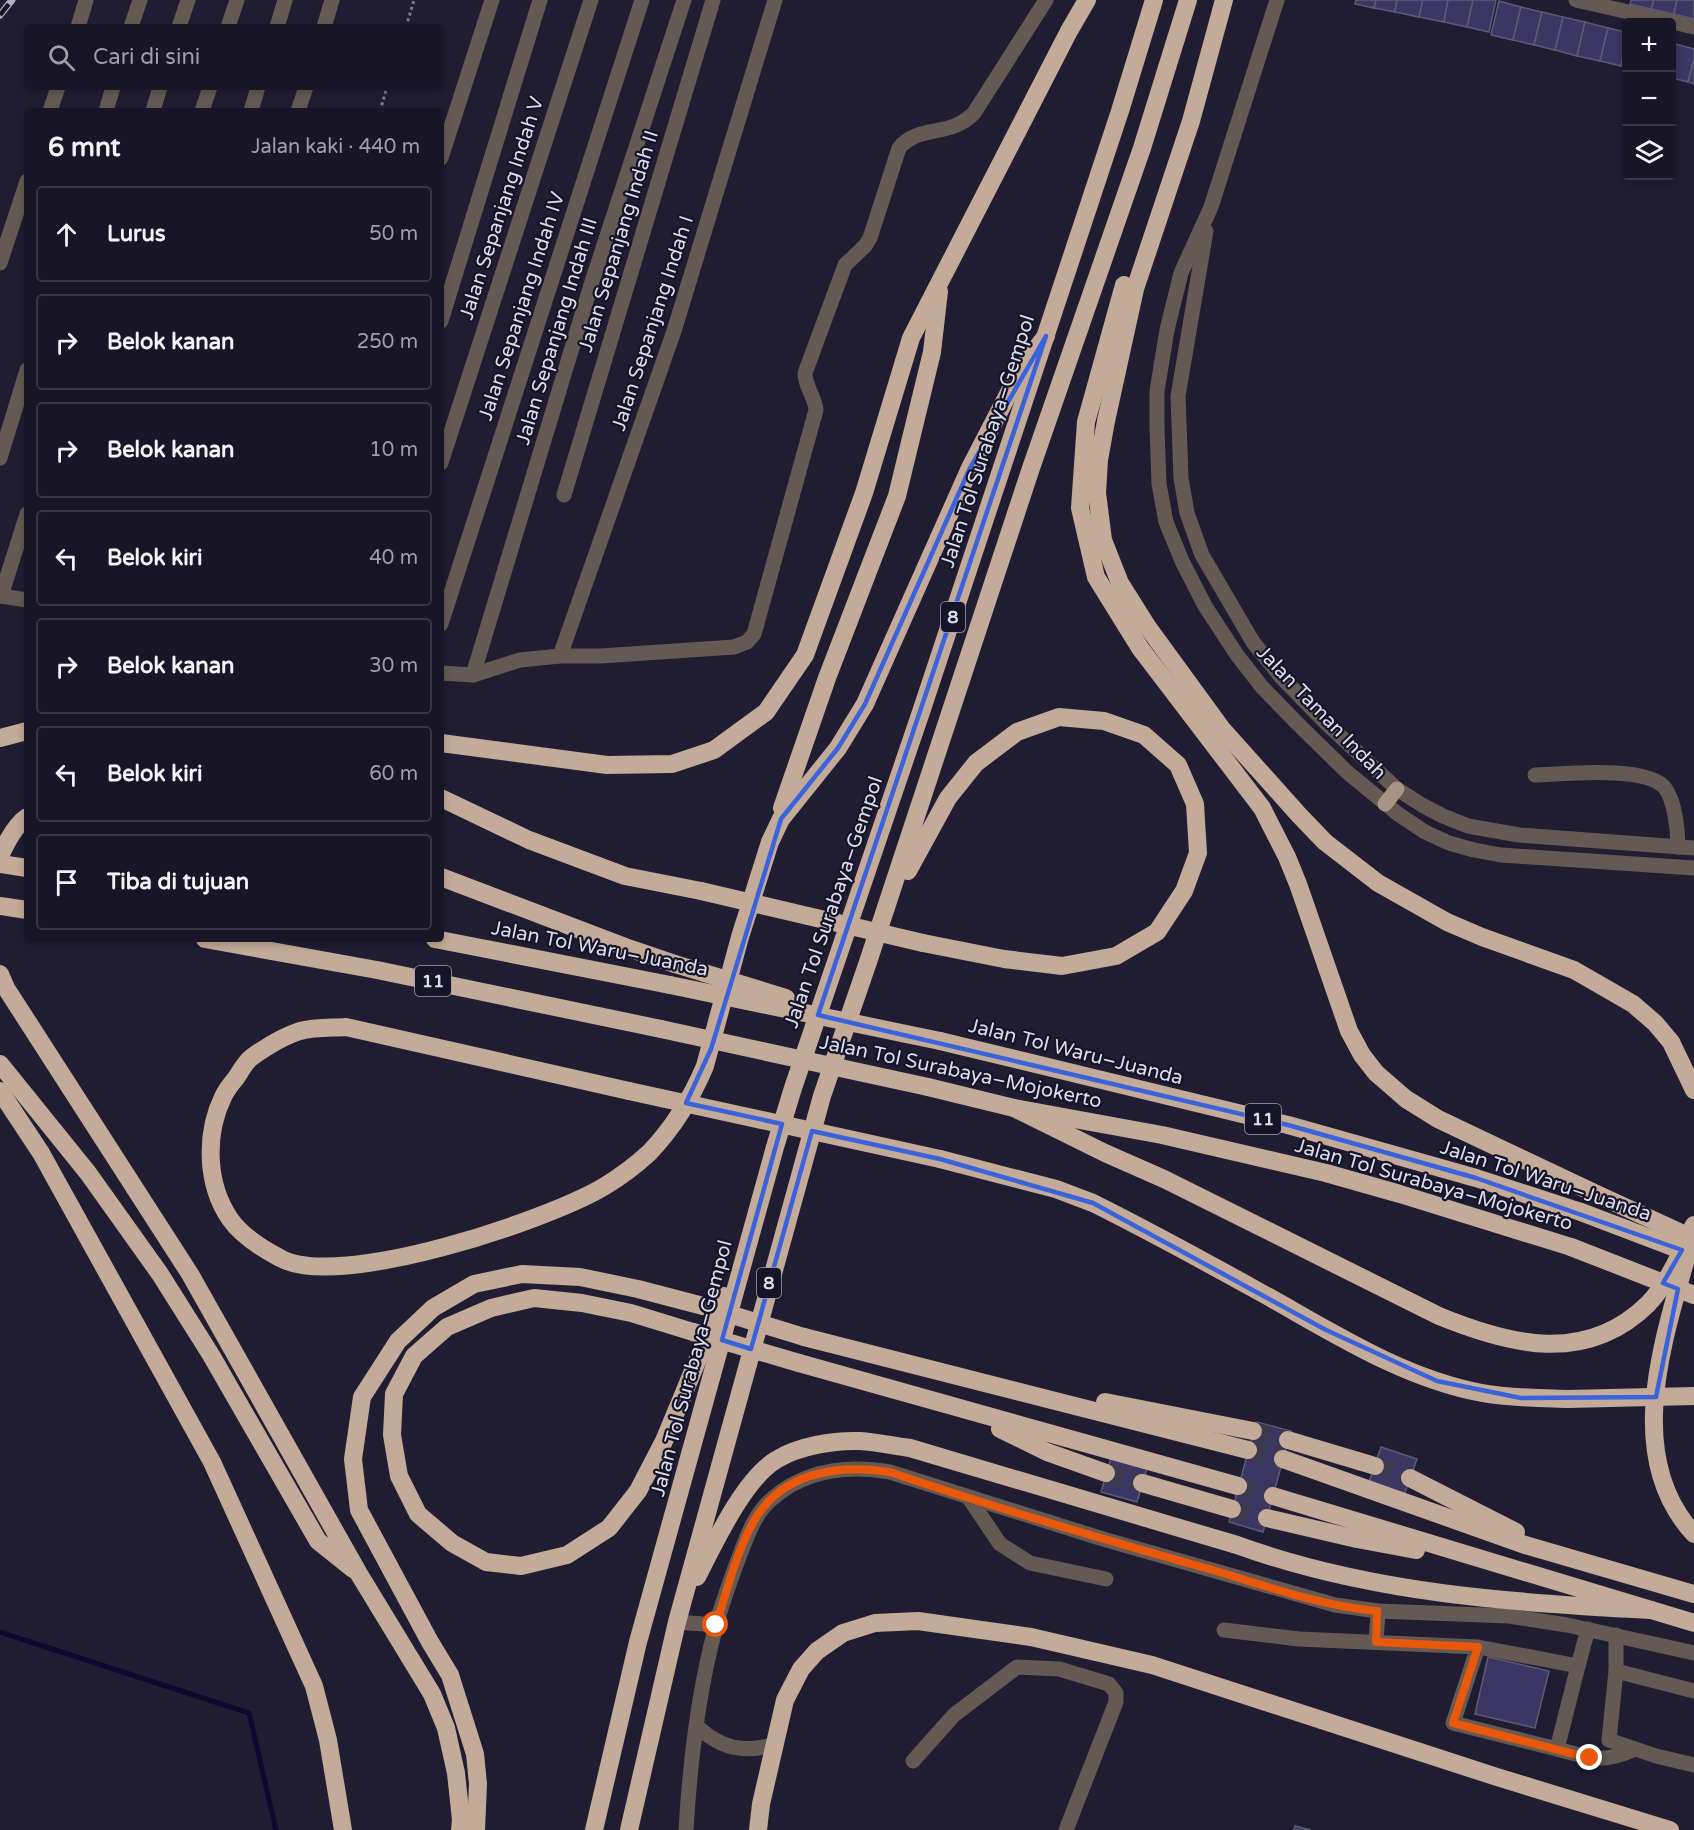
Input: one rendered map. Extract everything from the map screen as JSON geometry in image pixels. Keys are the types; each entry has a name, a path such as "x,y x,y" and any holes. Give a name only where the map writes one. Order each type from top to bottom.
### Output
{"highway":[{"path":"444,742 607,765 672,764 714,750 766,712 805,655 864,493 910,338 1087,0"},
{"name":"Jalan Tol Surabaya–Gempol","path":"594,1830 638,1642 793,1088 1046,336 1154,0"},
{"name":"8","path":"629,1830 679,1615 732,1416 819,1108 1030,471 1142,148 1188,0"},
{"path":"1224,0 1191,121 1135,289 1099,460 1097,494 1103,540 1120,583 1147,626 1222,729 1325,842 1378,883 1447,922 1574,970 1633,1004 1655,1023 1671,1042 1694,1090"},
{"path":"1176,167 1155,190 1126,279 1086,422 1080,508 1096,577 1140,648 1262,808 1287,856 1298,884 1349,1031 1362,1055 1376,1073 1406,1098 1438,1119 1694,1239"},
{"path":"940,280 932,352 897,496 827,678 770,842 740,937 711,1049 697,1085 675,1122 648,1153 605,1186 551,1212 482,1236 385,1261 335,1268 304,1267 281,1259 245,1235 230,1220 213,1177 210,1149 216,1115 223,1095 250,1058 277,1042 301,1031 346,1027 629,1091 940,1159 1056,1189 1094,1203 1375,1355 1427,1377 1481,1393 1521,1398 1568,1399 1694,1396"},
{"path":"770,842 781,819 838,748 865,704 970,468 1015,381 1046,336"},
{"path":"444,799 529,840 625,876 701,891 881,933 923,943 1004,959 1062,966 1116,956 1157,932 1184,891 1198,853 1195,804 1178,765 1144,735 1104,722 1059,717 1017,732 976,763 948,798 914,857 881,933 868,962"},
{"path":"0,738 24,732"},
{"path":"0,856 5,844 24,819"},
{"path":"444,878 675,964 888,1029"},
{"path":"2,906 24,910"},
{"name":"Jalan Tol Waru–Juanda","path":"444,941 888,1029 1288,1125 1476,1178 1581,1212 1694,1255"},
{"name":"Jalan Tol Surabaya–Mojokerto","path":"222,942 377,970 661,1029 1014,1108 1162,1135 1326,1173 1412,1197 1570,1247 1694,1295"},
{"path":"0,974 6,988 190,1274 359,1574 432,1694 446,1728 456,1773 460,1830"},
{"path":"0,1064 88,1173 160,1274 211,1355 318,1541 359,1574"},
{"path":"0,1091 46,1163 212,1462 314,1686 328,1740 343,1830"},
{"path":"1014,1108 1164,1179 1439,1316 1473,1330 1518,1342 1556,1344 1574,1342 1597,1335 1632,1317 1660,1288 1694,1225"},
{"path":"1694,1231 1664,1341 1657,1379 1655,1422 1655,1438 1662,1477 1678,1512 1694,1534"},
{"path":"751,1234 664,1441 638,1491 609,1528 567,1555 521,1566 486,1562 452,1543 418,1514 399,1476 392,1435 394,1394 414,1356 447,1327 491,1308 534,1298 582,1303 631,1313 693,1332 799,1363 1238,1486"},
{"path":"476,1830 478,1784 475,1755 450,1675 359,1510 353,1459 362,1397 398,1341 433,1308 474,1284 522,1274 580,1277 638,1289 804,1337 1248,1450"},
{"path":"1005,1388 1115,1404 1253,1431"},
{"path":"958,1408 1047,1452 1106,1473"},
{"path":"1288,1440 1375,1466"},
{"path":"679,1615 727,1521 753,1481 775,1460 815,1444 860,1441 910,1448 1226,1542 1274,1559 1333,1574 1402,1587 1494,1600 1651,1610"},
{"path":"1283,1459 1525,1545 1694,1594"},
{"path":"1410,1478 1525,1537 1585,1563"},
{"path":"1142,1484 1232,1509"},
{"path":"1273,1496 1694,1623"},
{"path":"1267,1518 1357,1539 1484,1560"},
{"path":"758,1830 761,1804 785,1700 801,1669 817,1651 843,1634 875,1623 918,1621 1031,1637 1152,1665 1670,1830"}],"main road":[{"path":"1385,804 1397,789"}],"street":[{"path":"79,24 86,0"},
{"path":"132,24 140,0"},
{"path":"180,24 188,0"},
{"path":"229,24 237,0"},
{"path":"278,24 285,0"},
{"path":"325,24 332,0"},
{"path":"444,149 492,0"},
{"path":"444,311 540,0"},
{"name":"Jalan Sepanjang Indah V","path":"444,454 591,0"},
{"name":"Jalan Sepanjang Indah IV","path":"444,615 642,0"},
{"name":"Jalan Sepanjang Indah III","path":"472,675 591,285 684,0"},
{"name":"Jalan Sepanjang Indah II","path":"564,495 713,0"},
{"name":"Jalan Sepanjang Indah I","path":"560,656 674,331 775,0"},
{"path":"444,673 472,675 520,660 723,647 747,642 754,634 816,410 805,382 805,373 844,265 865,246 870,238 899,148 916,136 957,127 966,122 1046,0"},
{"name":"Jalan Taman Indah","path":"1277,0 1211,207 1181,273 1167,330 1157,391 1160,484 1166,522 1182,561 1205,606 1237,655 1262,687 1347,772 1385,804 1425,832 1449,843 1501,855 1694,868"},
{"path":"1576,0 1694,27"},
{"path":"51,108 57,90"},
{"path":"107,108 112,90"},
{"path":"154,108 159,90"},
{"path":"203,108 209,90"},
{"path":"252,108 257,90"},
{"path":"299,108 305,90"},
{"path":"0,263 24,190"},
{"name":"Jalan Taman Indah","path":"1211,207 1178,396 1181,478 1187,513 1202,555 1253,642 1282,678 1326,723 1397,789 1443,816 1468,826 1519,835 1694,848"},
{"path":"0,458 24,380"},
{"path":"24,523 1,596 24,600"},
{"path":"1535,775 1624,774 1649,777 1665,788 1671,799 1678,834 1678,847"},
{"path":"686,1830 697,1725 716,1625 753,1525 762,1509 772,1498 798,1482 831,1470 874,1469 890,1472 1103,1539 1335,1605 1377,1611 1509,1616 1588,1629 1694,1653"},
{"path":"969,1498 1000,1544 1030,1563 1106,1579"},
{"path":"1376,1642 1377,1611"},
{"path":"679,1615 716,1625"},
{"path":"1557,1749 1588,1629"},
{"path":"1224,1630 1299,1639 1478,1647 1578,1666"},
{"path":"1616,1635 1616,1671 1609,1740 1694,1765"},
{"path":"1478,1647 1453,1723 1590,1758 1618,1757 1635,1749"},
{"path":"913,1761 954,1714 1017,1667 1059,1669 1109,1684 1116,1693 1116,1702 1066,1830"},
{"path":"1616,1671 1694,1691"},
{"path":"697,1725 707,1736 733,1748 761,1749 775,1744"}],"path":[{"path":"407,24 414,0"},
{"path":"381,108 386,90"}],"highlighted area":[{"path":"1046,336 818,1015 1288,1125 1476,1178 1682,1250 1663,1283 1678,1289 1656,1397 1521,1398 1437,1381 1326,1330 1093,1203 940,1159 812,1131 751,1349 722,1340 782,1124 686,1103 711,1049 781,819 838,748 865,704 970,468"}],"building":[{"path":"1356,0 1376,0 1374,8 1355,4"},
{"path":"1376,0 1397,0 1395,12 1374,8"},
{"path":"1397,0 1423,0 1419,17 1395,12"},
{"path":"1423,0 1448,0 1444,22 1419,17"},
{"path":"1448,0 1473,0 1467,27 1444,22"},
{"path":"1473,0 1496,0 1489,32 1467,27"},
{"path":"1631,0 1654,0 1651,9 1630,4"},
{"path":"1654,0 1677,0 1674,14 1651,9"},
{"path":"1677,0 1694,0 1694,19 1674,14"},
{"path":"1499,1 1521,7 1513,40 1491,35"},
{"path":"1521,7 1542,12 1534,45 1513,40"},
{"path":"1542,12 1563,17 1555,50 1534,45"},
{"path":"1563,17 1585,22 1577,56 1555,50"},
{"path":"1585,22 1608,28 1600,61 1577,56"},
{"path":"1608,28 1622,31 1621,66 1600,61"},
{"path":"1676,44 1694,49 1688,82 1676,79"},
{"path":"1694,59 1694,84 1688,82"},
{"path":"1256,1422 1291,1431 1263,1532 1229,1522"},
{"path":"1381,1447 1417,1459 1403,1498 1368,1485"},
{"path":"1112,1455 1148,1465 1137,1502 1101,1492"},
{"path":"1488,1657 1549,1671 1535,1728 1475,1714"},
{"path":"1295,1826 1311,1830 1294,1830"}],"waterway":[{"path":"0,1632 249,1713 276,1830"}],"tunnel":[{"path":"1253,1431 1288,1440"},
{"path":"1248,1450 1283,1459"},
{"path":"1375,1466 1410,1478"},
{"path":"1106,1473 1142,1483"},
{"path":"1238,1486 1273,1496"},
{"path":"1232,1509 1267,1518"}],"railway":[{"path":"0,15 12,0"}],"route":[{"path":"716,1625 744,1544 762,1509 772,1498 813,1475 831,1470 874,1469 890,1472 1103,1539 1335,1605 1377,1611 1376,1642 1478,1647 1453,1723 1590,1758"}]}
